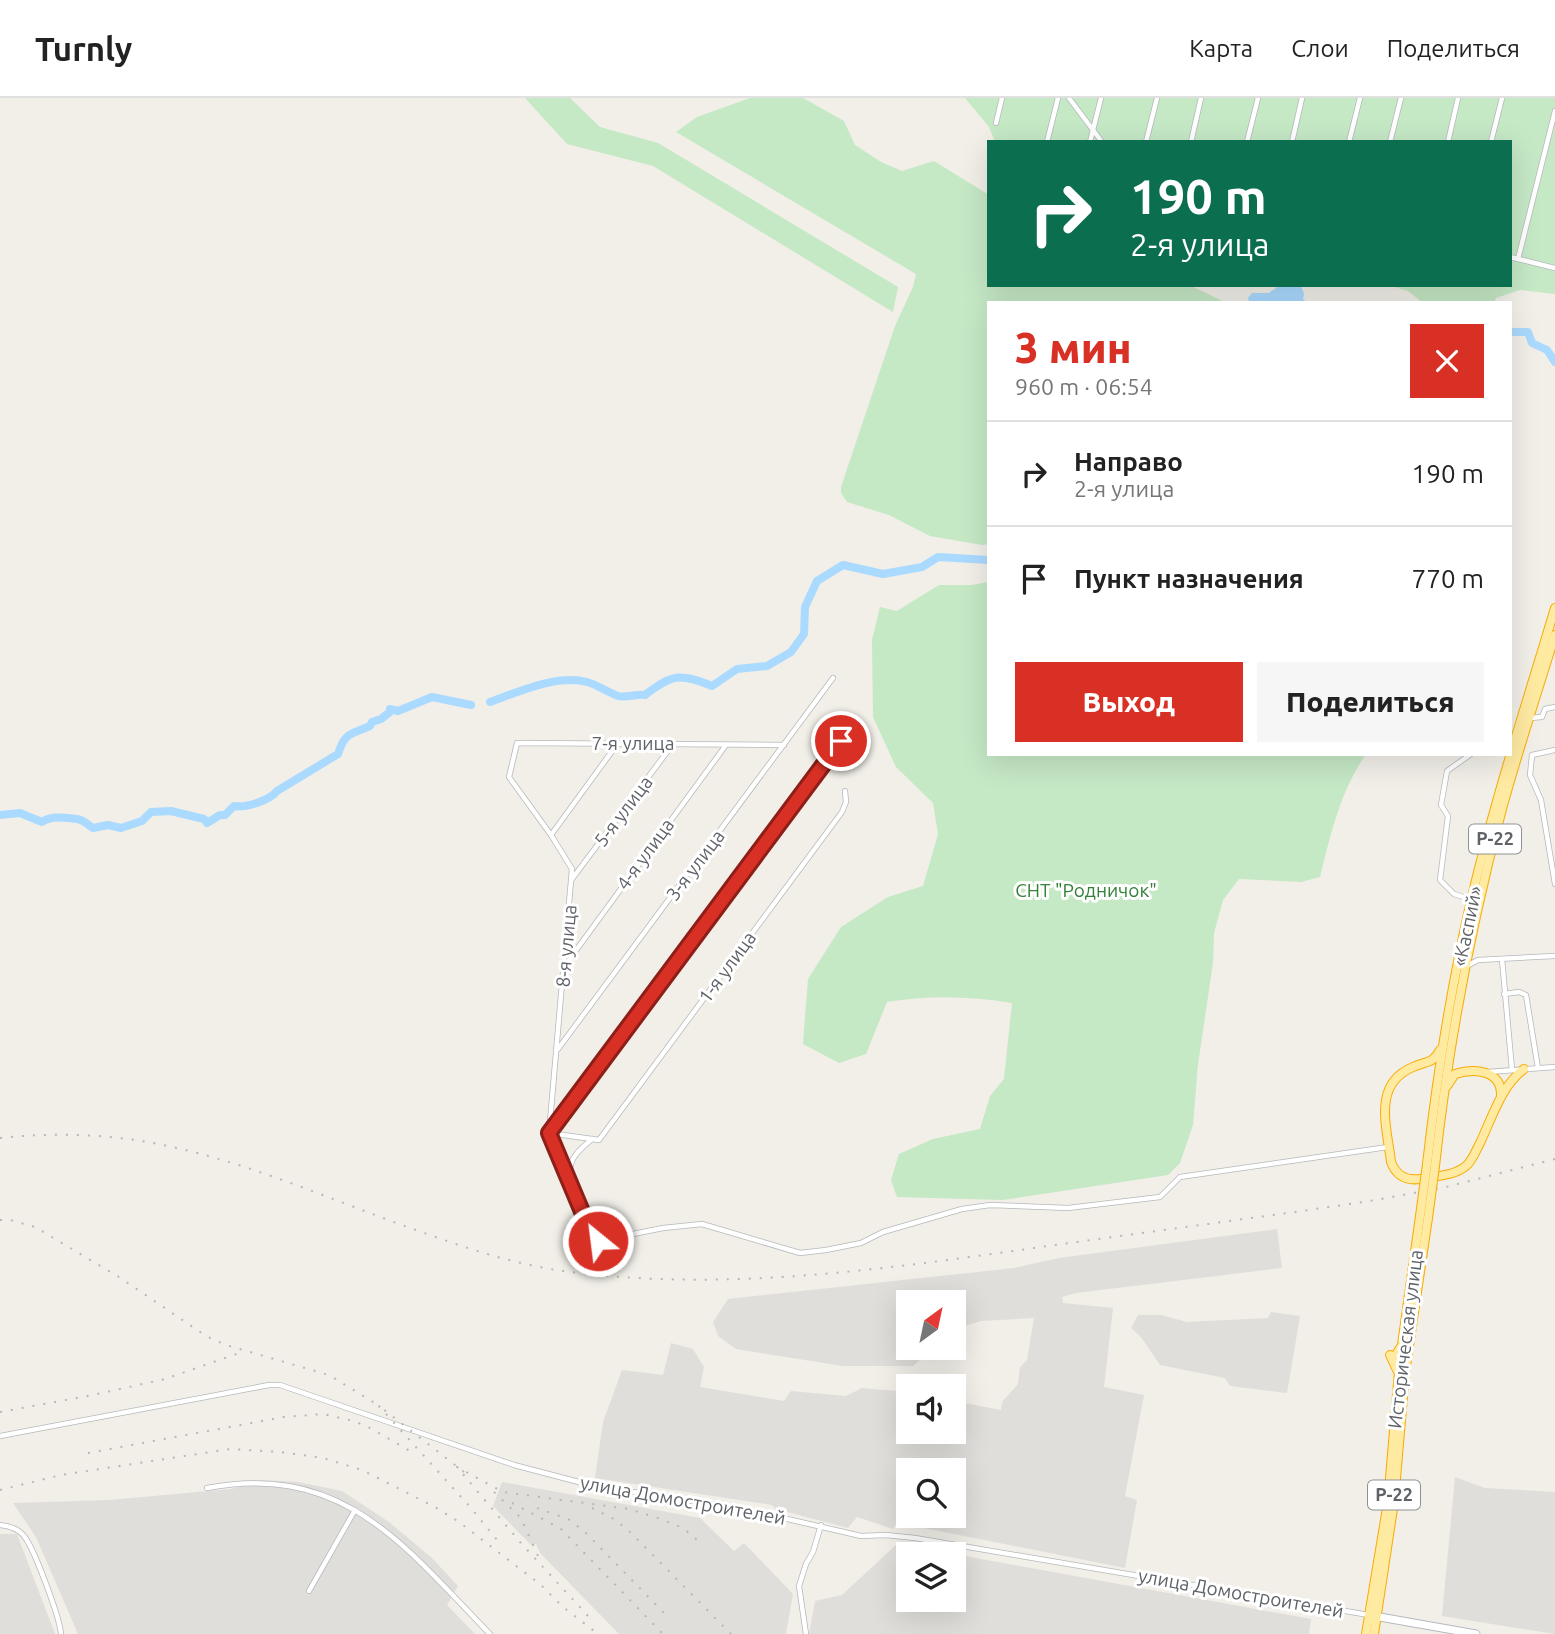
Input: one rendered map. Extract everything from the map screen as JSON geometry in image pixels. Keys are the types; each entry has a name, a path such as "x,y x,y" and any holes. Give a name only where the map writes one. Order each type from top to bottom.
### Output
{"highway":[{"name":"«Каспий»","path":"1512,751 1555,608"},
{"name":"«Каспий»","path":"1447,1045 1520,722 1555,635"},
{"name":"«Каспий»","path":"1447,1045 1471,900 1511,756"},
{"path":"1501,1097 1502,1088 1496,1077 1487,1072 1458,1068 1447,1045 1435,1059 1414,1066 1399,1076 1385,1095 1389,1147 1394,1169 1406,1179 1415,1180 1458,1170 1467,1165 1501,1097 1513,1077 1524,1069"},
{"name":"Историческая улица","path":"1366,1634 1373,1616 1394,1502 1405,1373 1431,1165 1443,1095 1447,1045"},
{"name":"Историческая улица","path":"1431,1165 1434,1101 1447,1045"},
{"path":"1421,1065 1433,1074 1434,1101"},
{"path":"1443,1095 1455,1074 1472,1071"},
{"name":"Историческая улица","path":"1374,1634 1373,1616 1388,1502 1398,1373 1424,1217"}],"main road":[{"path":"1373,1616 1476,1634"}],"street":[{"path":"996,123 1002,98"},
{"path":"1048,140 1058,98"},
{"path":"1069,98 1100,140"},
{"path":"1090,140 1101,98"},
{"path":"1146,140 1157,98"},
{"path":"1192,140 1202,98"},
{"path":"1248,140 1258,98"},
{"path":"1292,140 1303,98"},
{"path":"1350,140 1360,98"},
{"path":"1390,140 1401,98"},
{"path":"1448,140 1458,98"},
{"path":"1492,140 1502,98"},
{"path":"1518,259 1555,111"},
{"path":"1512,258 1555,268"},
{"name":"3-я улица","path":"556,1051 833,678"},
{"path":"1520,722 1542,717 1545,709 1555,707"},
{"path":"549,1133 841,741"},
{"path":"551,835 619,742"},
{"name":"7-я улица","path":"509,777 517,743 784,745"},
{"name":"5-я улица","path":"572,879 673,743"},
{"name":"4-я улица","path":"565,965 726,744"},
{"path":"1555,750 1532,755 1530,775 1541,800 1555,884"},
{"path":"1468,756 1447,771 1441,804 1448,816 1448,828 1440,880 1454,894 1471,900"},
{"name":"8-я улица","path":"509,777 572,869 549,1133"},
{"name":"1-я улица","path":"569,1182 574,1157 596,1140 842,811 846,802 845,792"},
{"path":"1470,948 1478,960"},
{"path":"1466,966 1478,960 1555,956"},
{"path":"1502,959 1512,1070"},
{"path":"1504,994 1519,992 1526,995 1538,1068"},
{"path":"1487,1072 1555,1067"},
{"path":"549,1133 596,1140"},
{"path":"549,1133 588,1226 598,1241 663,1228 702,1224 800,1253 862,1243 883,1232 962,1209 990,1205 1068,1208 1160,1196 1180,1177 1389,1147"},
{"name":"улица Домостроителей","path":"0,1436 280,1385 514,1465 594,1486 744,1509 861,1536 915,1538 1373,1616"},
{"path":"207,1488 234,1483 298,1487 322,1494 355,1510 397,1538 490,1634"},
{"path":"309,1591 355,1510"},
{"path":"0,1525 13,1527 25,1537 58,1617 61,1634"},
{"path":"806,1634 799,1586 821,1525"}],"shaded area":[{"path":"1277,1229 1282,1268 1076,1293 1062,1297 1063,1303 1113,1308 1104,1387 1144,1395 1125,1496 1137,1500 1125,1568 924,1528 966,1528 966,1458 896,1458 896,1524 893,1529 857,1517 848,1528 776,1509 772,1505 595,1478 603,1422 622,1370 663,1375 671,1343 693,1349 704,1367 700,1387 784,1401 791,1391 846,1396 862,1388 896,1391 896,1444 966,1444 966,1403 1001,1410 1002,1402 1018,1384 1020,1367 1027,1360 1034,1318 981,1321 966,1325 966,1290 896,1290 896,1360 920,1360 913,1366 843,1366 736,1349 718,1336 713,1322 728,1299 1014,1268 1059,1258"},
{"path":"1271,1312 1300,1316 1287,1393 1230,1386 1225,1378 1160,1365 1141,1337 1131,1328 1138,1315 1161,1315 1187,1322 1268,1318"},
{"path":"1455,1477 1485,1488 1555,1492 1555,1634 1442,1616"},
{"path":"262,1480 298,1482 342,1491 389,1522 432,1558 458,1586 447,1605 475,1634 78,1634 36,1537 13,1503 109,1500 231,1489"},
{"path":"502,1482 700,1518 734,1551 744,1543 793,1594 786,1634 619,1634 540,1553 536,1544 531,1545 493,1506"},
{"path":"0,1534 17,1534 55,1634 0,1634"},
{"path":"896,1545 896,1612 966,1612 966,1556 1311,1619 1309,1634 809,1634 815,1601 842,1595"}],"green space":[{"path":"525,98 570,98 600,127 658,143 898,287 893,312 653,166 567,144"},
{"path":"750,98 803,98 844,121 855,145 881,162 902,171 934,161 987,194 987,287 1193,287 1223,301 987,301 987,544 930,536 889,515 847,502 841,493 895,326 916,274 676,132 697,117"},
{"path":"965,98 1555,98 1555,294 1520,290 1496,298 1495,301 1420,301 1408,291 1395,287 1512,287 1512,140 994,140 989,127"},
{"name":"СНТ \"Родничок\"","path":"987,582 987,756 1365,756 1343,798 1320,877 1301,882 1239,879 1223,900 1214,933 1213,963 1198,1064 1193,1125 1180,1163 1168,1175 1003,1200 897,1197 891,1180 899,1154 933,1139 980,1129 990,1096 1004,1079 1012,1003 950,997 887,1002 866,1054 839,1063 803,1044 808,979 841,927 888,897 923,886 938,834 933,803 896,767 873,717 872,640 880,607 897,611 939,585"}],"water":[{"path":"1277,287 1301,287 1306,301 1249,301 1252,293 1269,293"}],"waterway":[{"path":"1512,332 1528,332 1532,343 1547,350 1555,362"},
{"path":"490,702 538,685 563,680 587,682 621,696 645,695 662,683 677,678 692,679 712,686 737,669 767,666 791,652 804,634 805,607 817,581 843,565 883,574 922,567 938,557 987,560"},
{"path":"0,815 20,813 42,822 68,818 82,820 93,828 108,825 121,828 142,821 151,812 171,811 204,819 207,823 225,815 234,806 251,805 269,797 338,754 346,738 381,719 390,709 398,711 432,697 471,705"}],"railway":[{"path":"0,1138 84,1135 168,1146 257,1171 464,1247 507,1259 571,1272 689,1280 748,1279 866,1270 1251,1218 1446,1187 1555,1159"},
{"path":"0,1220 35,1227 119,1277 206,1336 226,1345 329,1375 378,1405"},
{"path":"0,1412 165,1379 245,1351"},
{"path":"464,1472 378,1405 502,1546"},
{"path":"88,1453 284,1417 323,1414 354,1421 415,1454"},
{"path":"0,1490 61,1475 230,1449 323,1458 362,1470 459,1522 541,1585 563,1607 598,1634"},
{"path":"588,1616 520,1542 457,1467 503,1492 629,1509 658,1518 683,1528 703,1545"},
{"path":"494,1492 521,1518 538,1556"},
{"path":"512,1503 560,1528 663,1634"},
{"path":"537,1508 568,1519 584,1531 664,1613"},
{"path":"592,1508 614,1519 629,1531 731,1634"}],"route":[{"path":"598,1241 588,1226 549,1133 841,741"}]}
